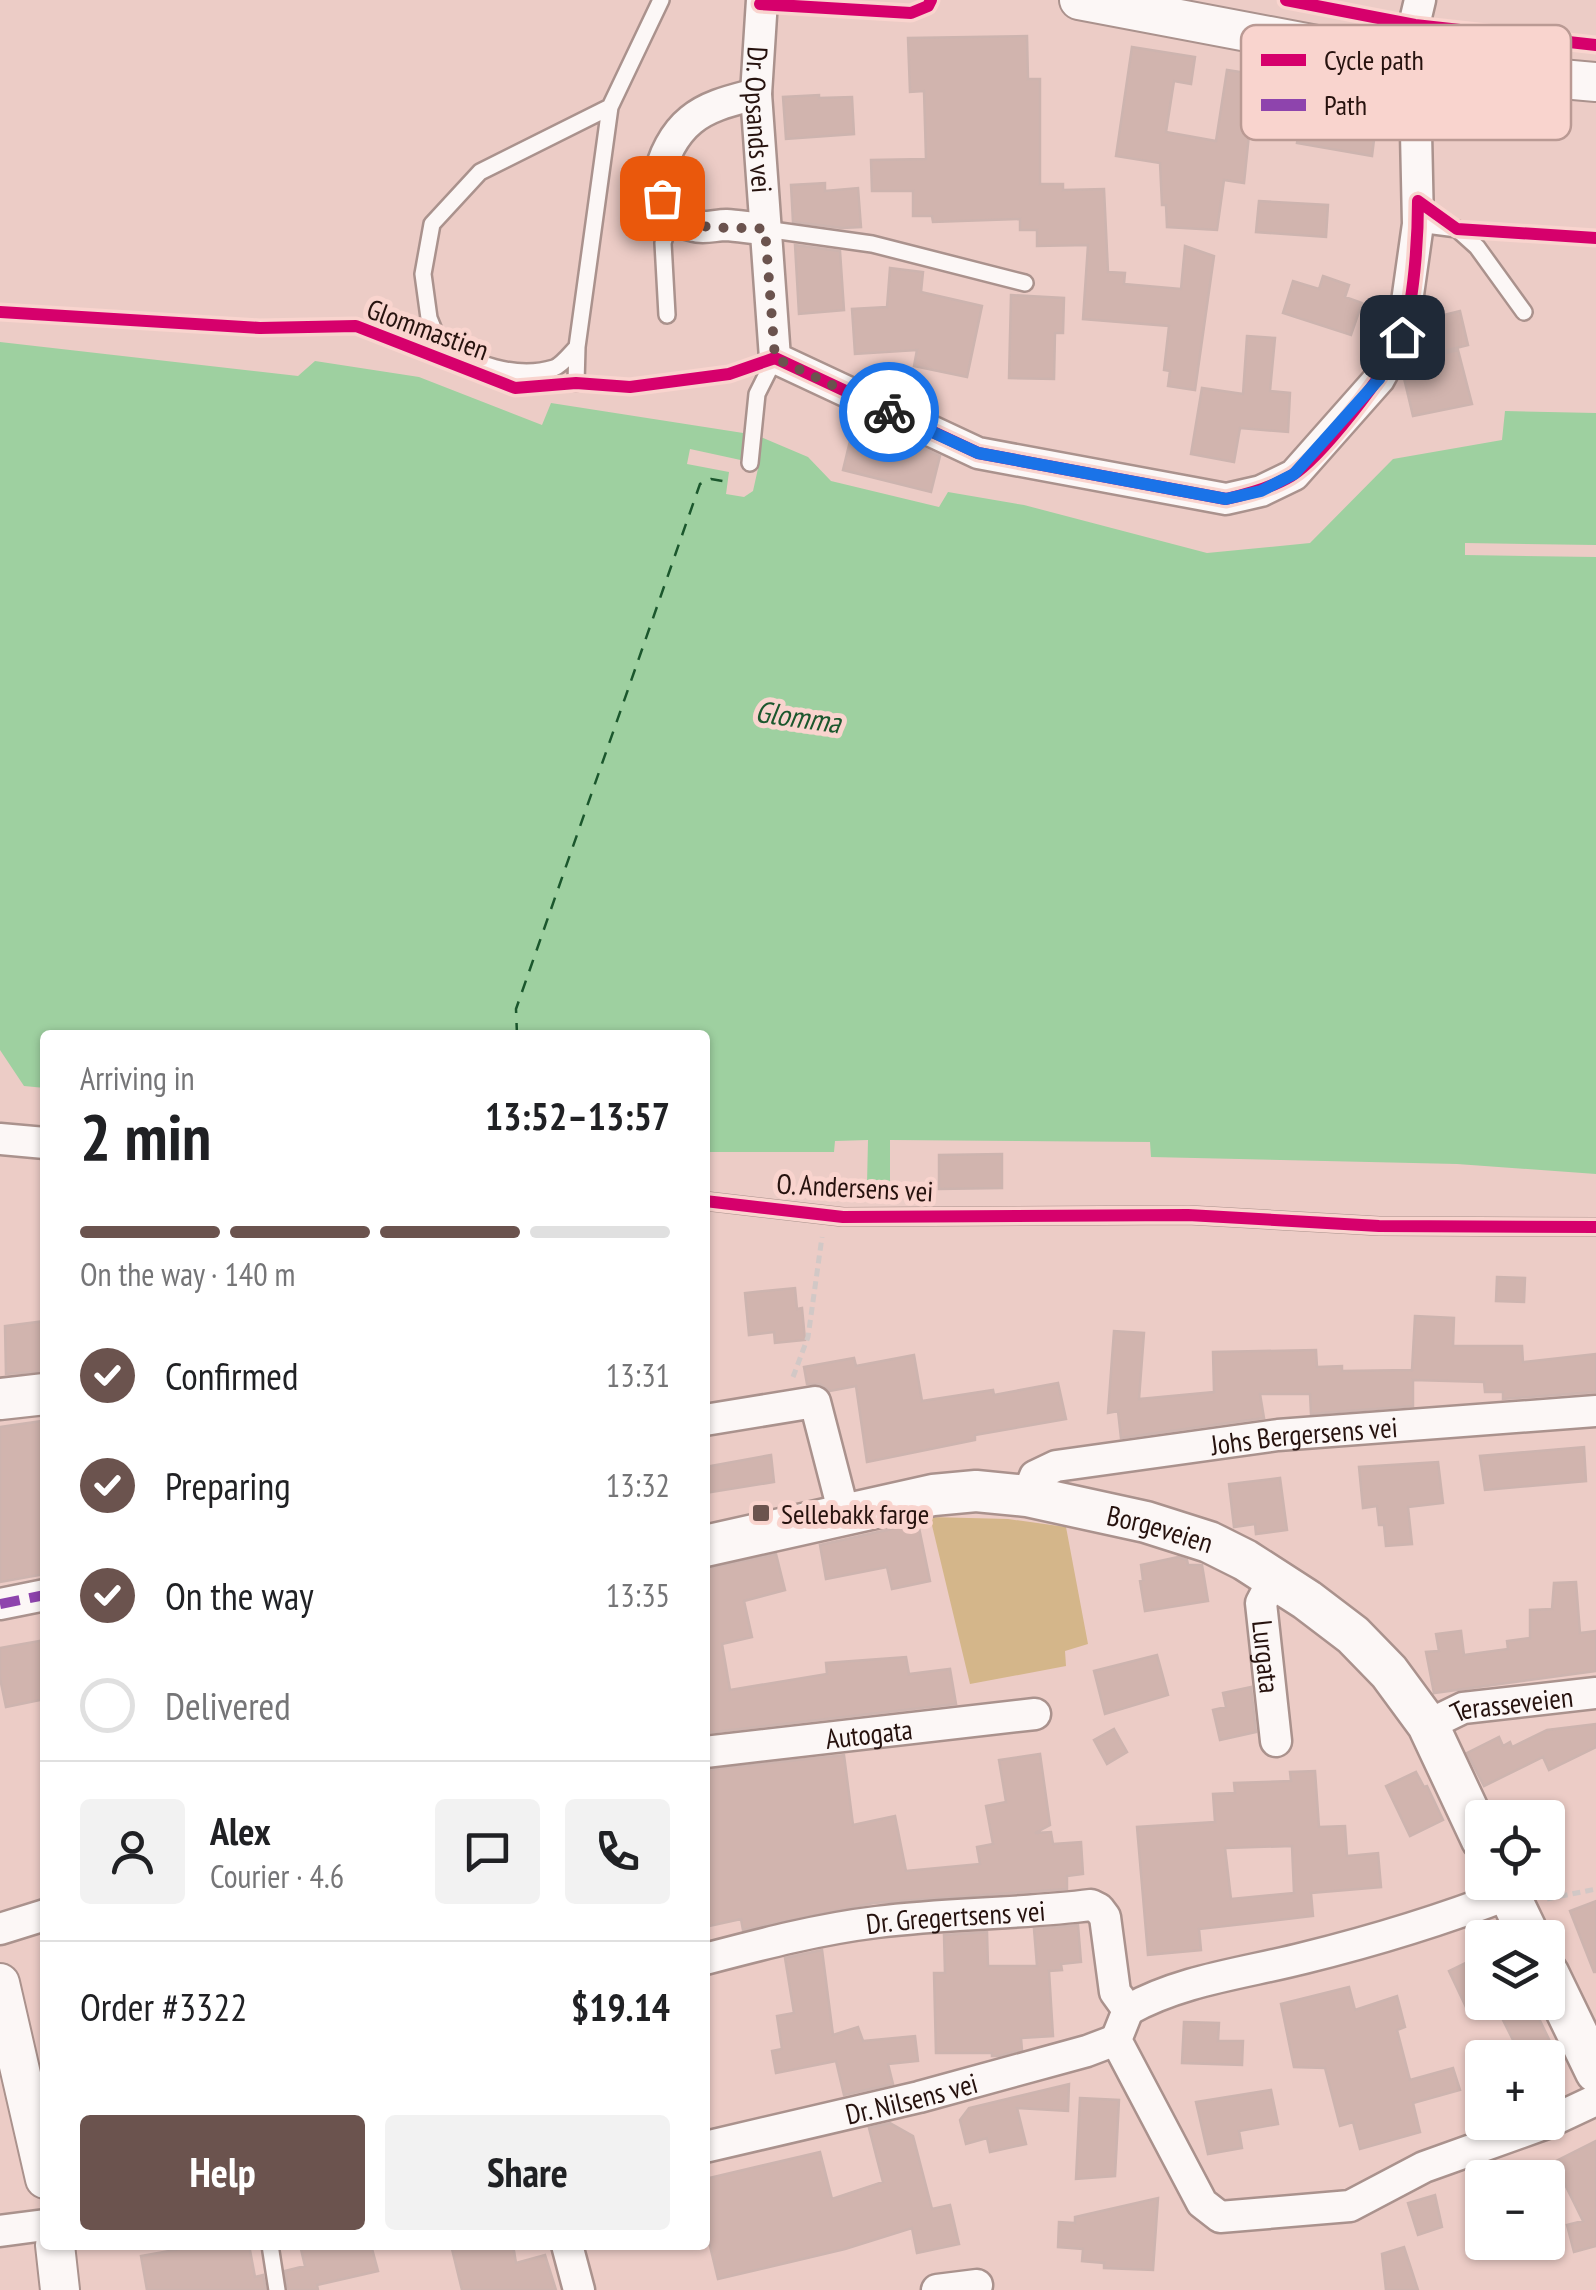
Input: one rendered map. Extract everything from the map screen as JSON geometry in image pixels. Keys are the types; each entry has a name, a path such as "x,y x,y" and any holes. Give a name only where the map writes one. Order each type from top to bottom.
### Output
{"main road":[{"path":"0,1399 40,1395"},
{"name":"Borgeveien","path":"710,1545 962,1492 1028,1496 1146,1522 1209,1542 1274,1578 1353,1636 1388,1672 1428,1725 1465,1804"},
{"path":"1565,2009 1596,2072"}],"street":[{"name":"Dr. Opsands vei","path":"762,0 756,94 775,358"},
{"path":"1079,0 1241,31"},
{"path":"1420,0 1421,25"},
{"path":"1571,80 1596,82"},
{"path":"756,94 724,102 691,120 667,148 656,177 672,215 694,226 765,229"},
{"path":"775,358 978,453 1226,499 1261,491 1294,474 1379,379 1402,337 1418,224 1416,140"},
{"path":"0,1139 40,1143"},
{"path":"710,1419 815,1402 844,1514"},
{"name":"Johs Bergersens vei","path":"1028,1496 1035,1476 1056,1466 1278,1435 1596,1410"},
{"name":"Lurgata","path":"1274,1578 1261,1603 1276,1741"},
{"path":"0,1604 40,1596"},
{"name":"Terasseveien","path":"1428,1725 1462,1708 1596,1693"},
{"name":"Autogata","path":"710,1751 1035,1714"},
{"name":"Dr. Gregertsens vei","path":"710,1958 789,1937 879,1922 1026,1914 1092,1905 1105,1917 1116,1992 1128,2010"},
{"path":"1514,1905 1454,1915 1327,1952 1158,1993 1128,2010 1116,2040 1202,2204 1220,2216 1350,2206 1424,2167 1548,2123 1596,2100"},
{"path":"0,1929 40,1917"},
{"path":"0,1983 40,2157"},
{"name":"Dr. Nilsens vei","path":"710,2146 919,2096 1116,2040"},
{"path":"0,2230 40,2226"},
{"path":"56,2250 60,2290"},
{"path":"568,2250 579,2290"},
{"path":"937,2290 977,2285"}],"lane":[{"path":"576,382 577,347 610,107 660,0"},
{"path":"577,347 557,367 515,372 468,360 440,345 429,318 423,274 432,224 480,172 610,107"},
{"path":"667,315 663,243 672,215"},
{"path":"1418,224 1456,229 1477,248 1524,312"},
{"path":"765,229 872,244 1026,283"},
{"path":"750,462 756,394 775,358"},
{"name":"O. Andersens vei","path":"710,1202 825,1215 1188,1215 1380,1226 1596,1227"},
{"path":"271,2250 277,2290"}],"path":[{"path":"781,1408 808,1338 825,1215"},
{"path":"1514,1905 1596,1889"}],"shaded area":[{"path":"930,1517 1008,1519 1066,1527 1088,1644 1065,1651 1066,1666 970,1684"}],"water":[{"name":"Glomma","path":"0,342 298,376 315,361 419,377 542,425 551,403 756,435 808,457 831,481 939,507 948,492 1024,505 1207,553 1310,543 1393,459 1502,440 1505,411 1596,413 1596,1174 1457,1164 1151,1157 1150,1142 890,1140 890,1182 867,1184 868,1140 835,1141 834,1152 710,1152 710,1030 40,1030 40,1088 24,1086 0,1050"}],"pier":[{"path":"690,449 759,464 753,491 744,497 726,494 729,472 687,464"},
{"path":"1465,543 1596,545 1596,557 1465,555"}],"building":[{"path":"1027,36 1028,79 1040,79 1040,184 1063,184 1063,190 1104,189 1108,272 1125,273 1124,284 1181,289 1185,246 1214,256 1195,390 1168,386 1170,371 1164,370 1169,326 1083,319 1088,245 1037,246 1037,230 1020,230 1020,219 933,222 932,216 913,216 913,191 872,191 871,160 926,159 924,91 910,92 908,38"},
{"path":"1132,47 1195,57 1191,84 1174,81 1166,132 1216,141 1227,70 1241,72 1241,140 1248,140 1244,183 1224,180 1217,230 1167,227 1160,163 1116,156"},
{"path":"783,97 852,97 854,134 786,139"},
{"path":"1297,140 1374,140 1372,156 1297,143"},
{"path":"825,183 825,191 858,188 861,227 793,222 791,185"},
{"path":"1259,201 1328,205 1326,237 1256,232"},
{"path":"795,245 840,251 844,310 799,314"},
{"path":"890,268 923,272 921,292 982,306 967,377 914,366 917,350 855,354 852,309 887,307"},
{"path":"1323,276 1349,285 1345,297 1362,303 1351,335 1283,313 1293,281 1319,289"},
{"path":"1011,295 1064,298 1063,333 1055,333 1054,379 1009,378"},
{"path":"1460,311 1468,345 1436,353 1428,319"},
{"path":"1247,336 1275,338 1270,391 1290,393 1288,432 1240,428 1234,462 1191,454 1202,388 1243,394"},
{"path":"1458,350 1472,404 1413,416 1403,374 1429,367 1427,358"},
{"path":"856,416 940,456 931,492 843,470"},
{"path":"1002,1154 1002,1188 939,1189 939,1155"},
{"path":"1497,1277 1525,1278 1524,1302 1496,1301"},
{"path":"795,1288 797,1309 802,1308 805,1340 775,1343 774,1332 749,1335 745,1293"},
{"path":"1415,1316 1454,1318 1453,1346 1522,1346 1523,1362 1596,1354 1596,1392 1503,1399 1503,1392 1485,1392 1484,1382 1413,1380 1413,1406 1311,1414 1310,1394 1260,1394 1264,1418 1121,1438 1118,1411 1108,1413 1114,1331 1144,1333 1139,1399 1214,1392 1213,1352 1316,1350 1317,1367 1342,1366 1342,1371 1412,1370"},
{"path":"40,1322 40,1371 6,1374 5,1326"},
{"path":"914,1355 922,1401 993,1390 994,1395 1058,1383 1066,1419 975,1435 975,1440 867,1462 856,1386 830,1391 820,1384 807,1384 804,1367 854,1358 856,1366"},
{"path":"40,1421 40,1575 0,1582 0,1427"},
{"path":"1584,1447 1586,1481 1485,1490 1480,1456"},
{"path":"771,1455 774,1482 710,1492 710,1466"},
{"path":"1438,1462 1443,1503 1408,1507 1412,1544 1386,1546 1377,1506 1363,1508 1359,1467"},
{"path":"1280,1478 1287,1530 1256,1534 1255,1524 1234,1527 1229,1484"},
{"path":"918,1523 930,1581 892,1589 887,1567 826,1579 820,1545"},
{"path":"776,1554 785,1590 744,1601 752,1637 722,1644 730,1690 827,1674 826,1663 906,1657 909,1674 950,1669 956,1704 710,1732 710,1568"},
{"path":"1178,1557 1187,1560 1188,1565 1202,1565 1208,1601 1145,1611 1141,1565"},
{"path":"1576,1582 1580,1633 1596,1631 1596,1671 1434,1693 1426,1652 1439,1651 1436,1634 1461,1631 1464,1655 1508,1649 1507,1641 1530,1638 1530,1610 1552,1609 1554,1583"},
{"path":"40,1641 40,1700 6,1707 0,1678 0,1648"},
{"path":"1157,1655 1168,1695 1105,1714 1094,1671"},
{"path":"1251,1687 1256,1732 1220,1740 1213,1710 1226,1707 1223,1693"},
{"path":"1596,1724 1596,1747 1549,1770 1543,1757 1484,1786 1467,1753 1499,1737 1503,1746 1510,1742 1512,1747 1547,1730"},
{"path":"1114,1729 1127,1752 1107,1764 1094,1740"},
{"path":"1040,1754 1050,1825 1035,1833 1051,1832 1053,1844 1081,1842 1083,1874 1067,1876 1067,1889 874,1903 743,1930 741,1919 710,1926 710,1769 844,1755 853,1825 895,1816 906,1871 980,1864 977,1847 993,1844 986,1806 1006,1802 999,1760"},
{"path":"1315,1771 1319,1827 1345,1826 1347,1856 1378,1853 1381,1887 1311,1893 1313,1916 1199,1929 1201,1950 1148,1955 1137,1827 1215,1822 1213,1794 1235,1793 1234,1783 1291,1781 1290,1772","holes":["1292,1846 1294,1893 1231,1899 1225,1848"]},
{"path":"1416,1772 1443,1820 1410,1836 1386,1786"},
{"path":"1596,1901 1596,1972 1594,1972 1570,1911"},
{"path":"1078,1925 1081,1962 1061,1964 1062,1970 1049,1971 1053,2036 1021,2038 1022,2050 999,2056 936,2053 934,1973 945,1973 944,1935 987,1932 988,1966 1037,1966 1034,1929"},
{"path":"822,1950 833,2035 858,2027 863,2041 915,2036 918,2061 888,2064 893,2084 844,2095 836,2061 776,2073 772,2051 782,2049 777,2016 794,2013 785,1958"},
{"path":"1465,1963 1465,2005 1449,1971"},
{"path":"1349,1987 1355,2010 1397,1996 1405,2027 1397,2030 1410,2080 1453,2068 1460,2090 1413,2103 1420,2132 1360,2149 1353,2122 1340,2126 1325,2068 1294,2067 1281,2004"},
{"path":"1503,2020 1540,2020 1549,2040 1513,2040"},
{"path":"1184,2022 1219,2023 1218,2041 1243,2041 1242,2065 1182,2063"},
{"path":"1069,2084 1068,2111 1017,2108 1026,2144 990,2152 987,2138 966,2144 960,2120 969,2108"},
{"path":"1271,2090 1278,2124 1239,2131 1242,2148 1208,2154 1196,2102"},
{"path":"1080,2098 1119,2100 1115,2176 1076,2179"},
{"path":"890,2123 913,2136 932,2209 950,2205 959,2244 917,2253 912,2228 845,2249 718,2279 710,2246 710,2178 820,2152 832,2199 883,2182 869,2128"},
{"path":"1596,2141 1596,2246 1574,2252 1567,2225 1583,2221 1565,2184 1565,2160 1558,2160"},
{"path":"1435,2195 1442,2227 1418,2235 1408,2203"},
{"path":"1158,2198 1153,2270 1104,2268 1104,2263 1082,2261 1083,2249 1058,2247 1059,2222 1075,2223 1075,2217"},
{"path":"1404,2247 1418,2290 1386,2290 1382,2254"},
{"path":"175,2250 250,2250 255,2277 263,2275 266,2290 147,2290 141,2256"},
{"path":"301,2250 372,2250 378,2271 317,2285 318,2290 288,2290 285,2271 305,2266"},
{"path":"452,2250 514,2250 516,2263 545,2255 556,2290 462,2290"}],"ferry route":[{"path":"517,1030 516,1009 700,484 711,479 728,482"}],"marked path":[{"path":"0,1604 40,1596"}],"cycle path":[{"path":"760,4 911,13 928,6 931,0"},
{"path":"1286,0 1415,25"},
{"path":"1571,42 1596,45"},
{"path":"1418,201 1457,229 1596,238"},
{"name":"Glommastien","path":"0,312 260,328 356,326 515,388 576,383 630,387 729,374 775,358 978,453 1226,499 1276,484 1304,466 1336,433 1383,371 1401,339 1409,309 1418,201"},
{"path":"710,1202 843,1217 1188,1215 1379,1226 1596,1227"}],"way so far":[{"path":"662,198 672,215 694,226 765,229 775,358 889,412"}],"place":[{"name":"Sellebakk farge","path":"761,1513"}],"route":[{"path":"889,412 978,453 1226,499 1261,491 1294,474 1379,379 1402,337"}]}
